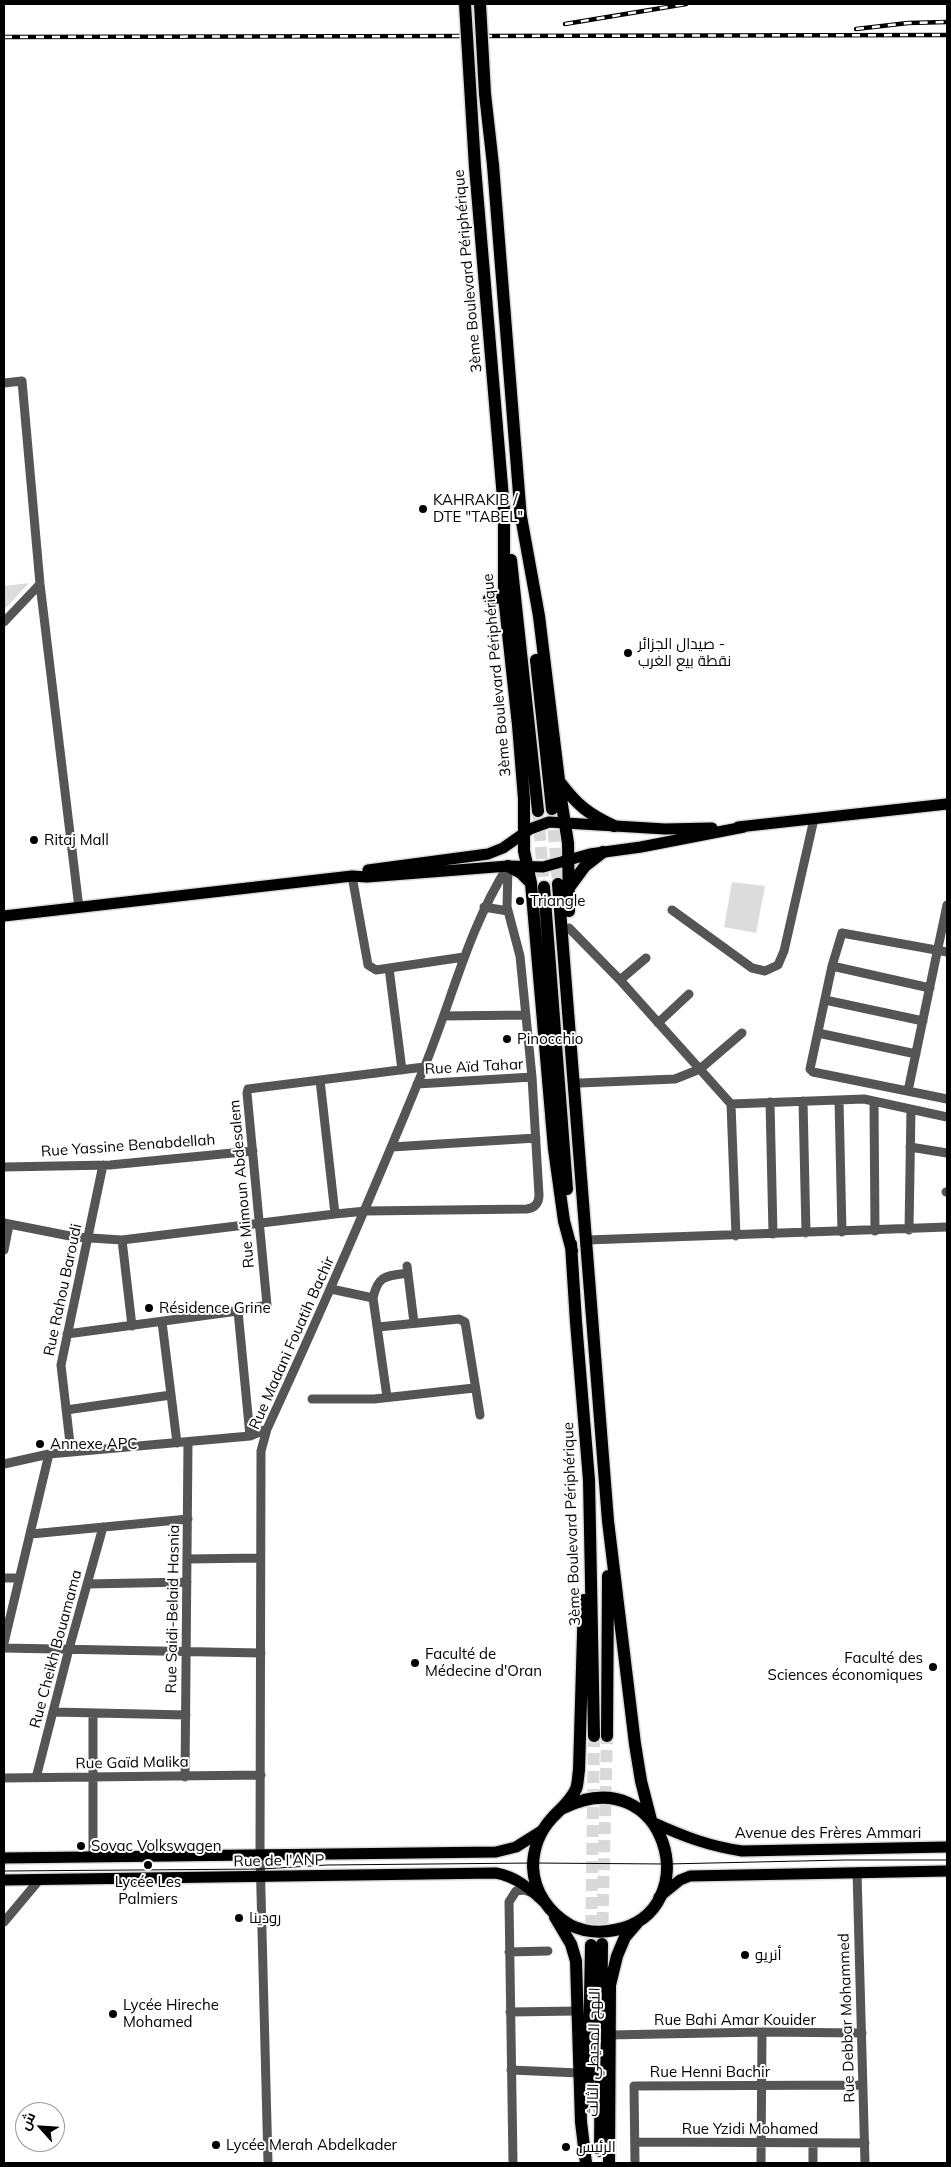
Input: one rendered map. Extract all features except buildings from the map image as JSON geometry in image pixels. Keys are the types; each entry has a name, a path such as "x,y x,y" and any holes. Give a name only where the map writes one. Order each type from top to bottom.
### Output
{"highway":[{"name":"3ème Boulevard Périphérique","path":"465,4 475,166 504,510 504,596 524,799 524,851 531,883 554,1149 563,1213 572,1251"},
{"path":"480,4 485,94 493,165 520,511 552,809"},
{"path":"504,510 517,608 538,811"},
{"path":"520,511 539,616 568,843 568,860 563,887 583,1191 608,1521 641,1781 653,1822 665,1847 667,1860 666,1879 659,1897 651,1909 639,1920 620,1929 605,1932 590,1931 576,1927 562,1920 548,1907"},
{"path":"489,600 504,596"},
{"path":"559,780 580,806 594,816 614,826"},
{"path":"563,887 603,852"},
{"path":"508,866 521,873 531,883"},
{"name":"3ème Boulevard Périphérique","path":"544,887 589,1480 601,1736 608,1521"},
{"path":"563,887 569,928 580,1083 583,1191"},
{"path":"564,1808 576,1788 579,1770 585,1530 589,1480"},
{"path":"586,2163 581,2122 576,1961 571,1944 539,1892 533,1867 537,1841 552,1818 564,1808 578,1801 594,1798 610,1798 625,1802 640,1810 653,1822"},
{"name":"النهج المحيطي الثالث","path":"609,2163 610,1985 617,1956 626,1937 639,1920"},
{"name":"النهج المحيطي الثالث","path":"586,2163 597,1945 600,2163"}],"main road":[{"path":"4,916 352,876 367,877 508,866 551,866 603,852 744,827 947,804"},
{"path":"352,876 367,870 488,854 503,848 524,832 542,824 565,822 665,829 744,827"},
{"name":"Avenue des Frères Ammari","path":"653,1822 690,1839 712,1846 742,1850 947,1847"},
{"name":"Rue de l'ANP","path":"4,1858 93,1856 260,1859 496,1852 516,1847 543,1830"},
{"path":"659,1897 680,1880 690,1876 947,1871"},
{"name":"Rue de l'ANP","path":"4,1880 496,1873 509,1876 525,1884 548,1907"}],"street":[{"path":"4,383 22,381 40,584 79,908"},
{"path":"4,622 40,584"},
{"path":"672,910 752,968 765,971 778,965 784,951 814,819"},
{"path":"4,1250 6,1224 88,1238 122,1240 366,1211 530,1208 536,1205 539,1198 532,1077 519,950 508,911 508,866"},
{"name":"Rue Madani Fouatih Bachir","path":"268,2163 260,1859 261,1451 267,1429 366,1211 444,1016 464,957 484,907 508,866"},
{"path":"352,876 370,969 376,970 464,957"},
{"path":"908,1091 930,988 943,951 947,905"},
{"path":"484,907 508,911"},
{"path":"569,928 620,980 731,1104 736,1236"},
{"path":"943,951 845,932 840,935 811,1071 947,1099"},
{"path":"620,980 646,958"},
{"path":"832,966 930,988"},
{"path":"389,968 402,1070"},
{"path":"658,1022 689,994"},
{"path":"825,1000 923,1022"},
{"path":"444,1016 526,1015"},
{"path":"580,1083 675,1079 700,1069 742,1032"},
{"path":"818,1033 916,1054"},
{"name":"Rue Mimoun Abdesalem","path":"238,1311 267,1305 248,1090 424,1067"},
{"name":"Rue Aïd Tahar","path":"417,1084 532,1077"},
{"path":"320,1080 335,1214"},
{"path":"731,1104 864,1099 947,1117"},
{"path":"839,1100 842,1232"},
{"path":"803,1101 806,1233"},
{"path":"874,1101 875,1231"},
{"path":"770,1102 773,1234"},
{"path":"909,1230 911,1109"},
{"path":"392,1147 536,1138"},
{"path":"910,1146 947,1154"},
{"name":"Rue Yassine Benabdellah","path":"4,1167 103,1165 253,1151"},
{"name":"Rue Rahou Baroudi","path":"71,1452 61,1365 103,1165"},
{"path":"587,1240 909,1230 947,1227"},
{"path":"122,1240 132,1326"},
{"path":"387,1397 373,1298 376,1287 387,1276 408,1270 414,1323"},
{"path":"332,1289 356,1296 373,1298"},
{"path":"68,1334 238,1311 250,1436"},
{"path":"378,1327 459,1319 465,1322 474,1388 480,1415"},
{"path":"162,1322 176,1443"},
{"path":"312,1399 387,1397 474,1388"},
{"path":"66,1410 171,1395"},
{"path":"4,1464 49,1454 250,1436 267,1429"},
{"name":"Rue Saidi-Belaid Hasnia","path":"185,1777 188,1442"},
{"path":"4,1643 49,1454"},
{"path":"31,1534 188,1519"},
{"name":"Rue Cheikh Bouamama","path":"36,1778 69,1649 103,1528"},
{"path":"188,1559 260,1558"},
{"path":"4,1578 20,1578"},
{"path":"87,1584 187,1582"},
{"path":"4,1648 187,1650 261,1653"},
{"path":"53,1712 186,1715"},
{"path":"93,1713 93,1856"},
{"name":"Rue Gaïd Malika","path":"4,1778 261,1776"},
{"name":"Rue Debbar Mohammed","path":"857,1872 865,2163"},
{"path":"4,1922 40,1879"},
{"path":"513,2163 509,1902 516,1891 524,1890 535,1894"},
{"path":"509,1952 548,1951"},
{"path":"510,2012 578,2010"},
{"path":"761,2163 762,2032"},
{"name":"Rue Bahi Amar Kouider","path":"609,2035 762,2032 862,2033"},
{"path":"511,2070 579,2073"},
{"name":"Rue Henni Bachir","path":"635,2163 634,2086 863,2085"},
{"name":"Rue Yzidi Mohamed","path":"635,2142 865,2143"},
{"path":"813,2143 813,2163"}],"shaded area":[{"path":"29,583 4,610 4,586"},
{"path":"732,882 765,886 756,933 724,927"}],"tunnel":[{"path":"538,811 544,887"},
{"path":"552,812 558,884"},
{"path":"591,1945 594,1736"},
{"path":"602,1942 607,1736"}],"tram line":[{"path":"4,1871 261,1869 327,1865 667,1864 947,1860"}],"railway":[{"path":"565,24 686,4"},
{"path":"856,29 908,23 947,22"},
{"path":"4,37 947,35"}],"place":[{"name":"KAHRAKIB / DTE \"TABEL\"","path":"423,509"},
{"name":"صيدال الجزائر - نقطة بيع الغرب","path":"628,653"},
{"name":"Ritaj Mall","path":"34,840"},
{"name":"Triangle","path":"520,901"},
{"name":"Pinocchio","path":"507,1039"},
{"name":"Résidence Grine","path":"149,1308"},
{"name":"Annexe APC","path":"40,1444"},
{"name":"Faculté de Médecine d'Oran","path":"415,1663"},
{"name":"Faculté des Sciences économiques","path":"933,1667"},
{"name":"Sovac Volkswagen","path":"81,1846"},
{"name":"Lycée Les Palmiers","path":"148,1865"},
{"name":"رودينا","path":"239,1918"},
{"name":"أنريو","path":"745,1955"},
{"name":"Lycée Hireche Mohamed","path":"113,2014"},
{"name":"Lycée Merah Abdelkader","path":"216,2145"},
{"name":"الرئيس","path":"566,2147"}]}
